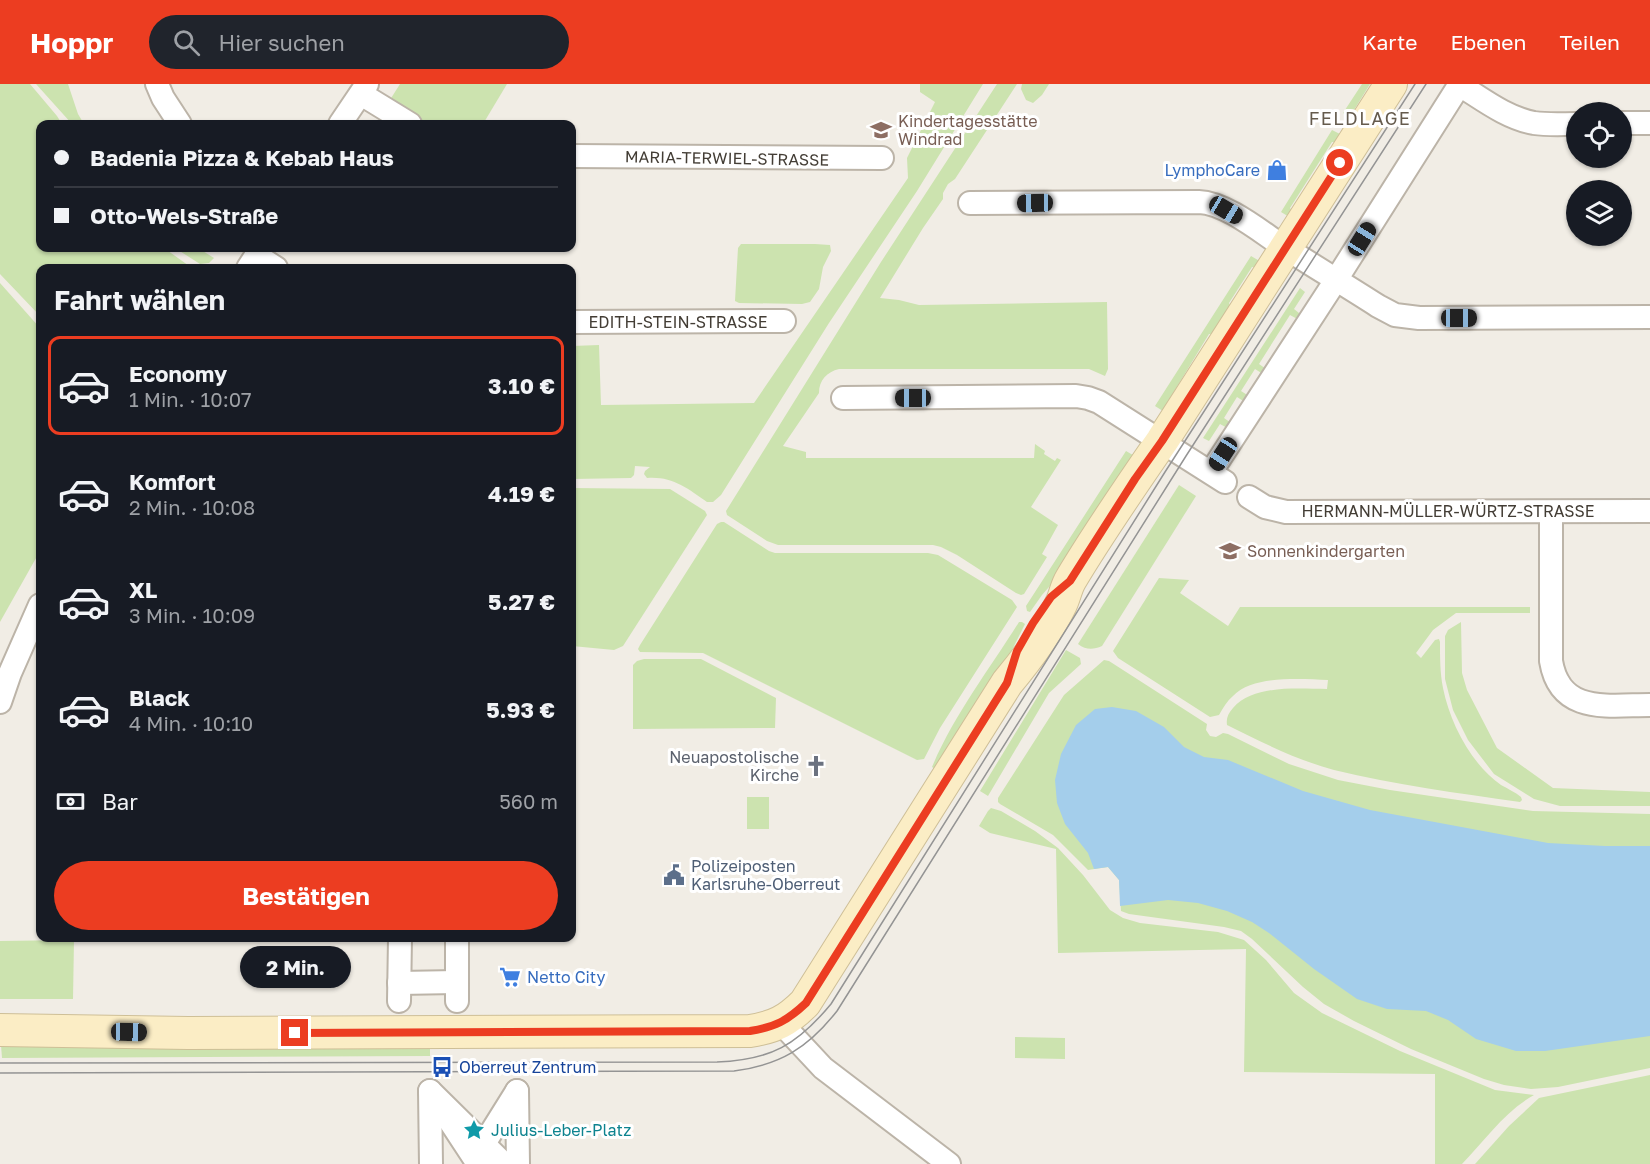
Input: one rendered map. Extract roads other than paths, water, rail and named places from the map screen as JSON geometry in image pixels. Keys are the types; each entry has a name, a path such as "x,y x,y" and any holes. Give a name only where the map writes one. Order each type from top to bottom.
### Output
{"street":[{"path":"157,84 177,120"},
{"path":"0,1030 188,1034 750,1031 765,1029 781,1023 806,1003 1007,683 1026,660 1051,622 1062,604 1070,581 1391,84"},
{"path":"843,398 1082,397 1099,402 1218,477 1336,280 1459,84 1512,117 1550,124 1566,124"},
{"path":"343,120 364,89 405,120"},
{"path":"1632,123 1650,123"},
{"name":"MARIA-TERWIEL-STRASSE","path":"576,156 882,158"},
{"path":"970,203 1205,202 1226,210 1395,315 1418,318 1650,317"},
{"path":"255,257 268,264"},
{"name":"EDITH-STEIN-STRASSE","path":"576,322 784,321"},
{"name":"HERMANN-MÜLLER-WÜRTZ-STRASSE","path":"1249,497 1265,507 1286,512 1650,511"},
{"path":"1551,512 1551,661 1553,674 1558,684 1565,693 1586,704 1650,705"},
{"path":"0,702 36,613"},
{"path":"400,942 399,992 457,991 457,942"},
{"path":"781,1023 823,1068 949,1164"},
{"path":"431,1164 430,1091 477,1158 504,1164"},
{"path":"477,1158 518,1091 518,1164"}],"water":[{"path":"1112,707 1136,711 1164,727 1184,747 1204,757 1228,760 1303,791 1370,810 1548,843 1650,846 1650,1036 1545,1051 1516,1051 1476,1039 1448,1020 1426,1011 1387,1009 1357,999 1314,969 1269,933 1252,922 1227,911 1198,903 1168,900 1120,906 1119,880 1108,867 1094,869 1088,853 1065,824 1057,803 1055,780 1061,754 1076,725 1095,709"}],"tram line":[{"path":"0,1063 717,1062 736,1061 768,1054 794,1040 831,1004 1165,472 1415,84"},
{"path":"0,1073 734,1071 779,1059 804,1045 837,1011 1186,456 1426,84"}],"place":[{"name":"Kindertagesstätte Windrad","path":"881,130"},
{"name":"LymphoCare","path":"1277,170"},
{"name":"Sonnenkindergarten","path":"1230,551"},
{"name":"Neuapostolische Kirche","path":"816,766"},
{"name":"Polizeiposten Karlsruhe-Oberreut","path":"674,875"},
{"name":"Netto City","path":"510,977"},
{"name":"Oberreut Zentrum","path":"442,1067"},
{"name":"Julius-Leber-Platz","path":"474,1130"}],"district":[{"name":"FELDLAGE","path":"1360,119"}]}
